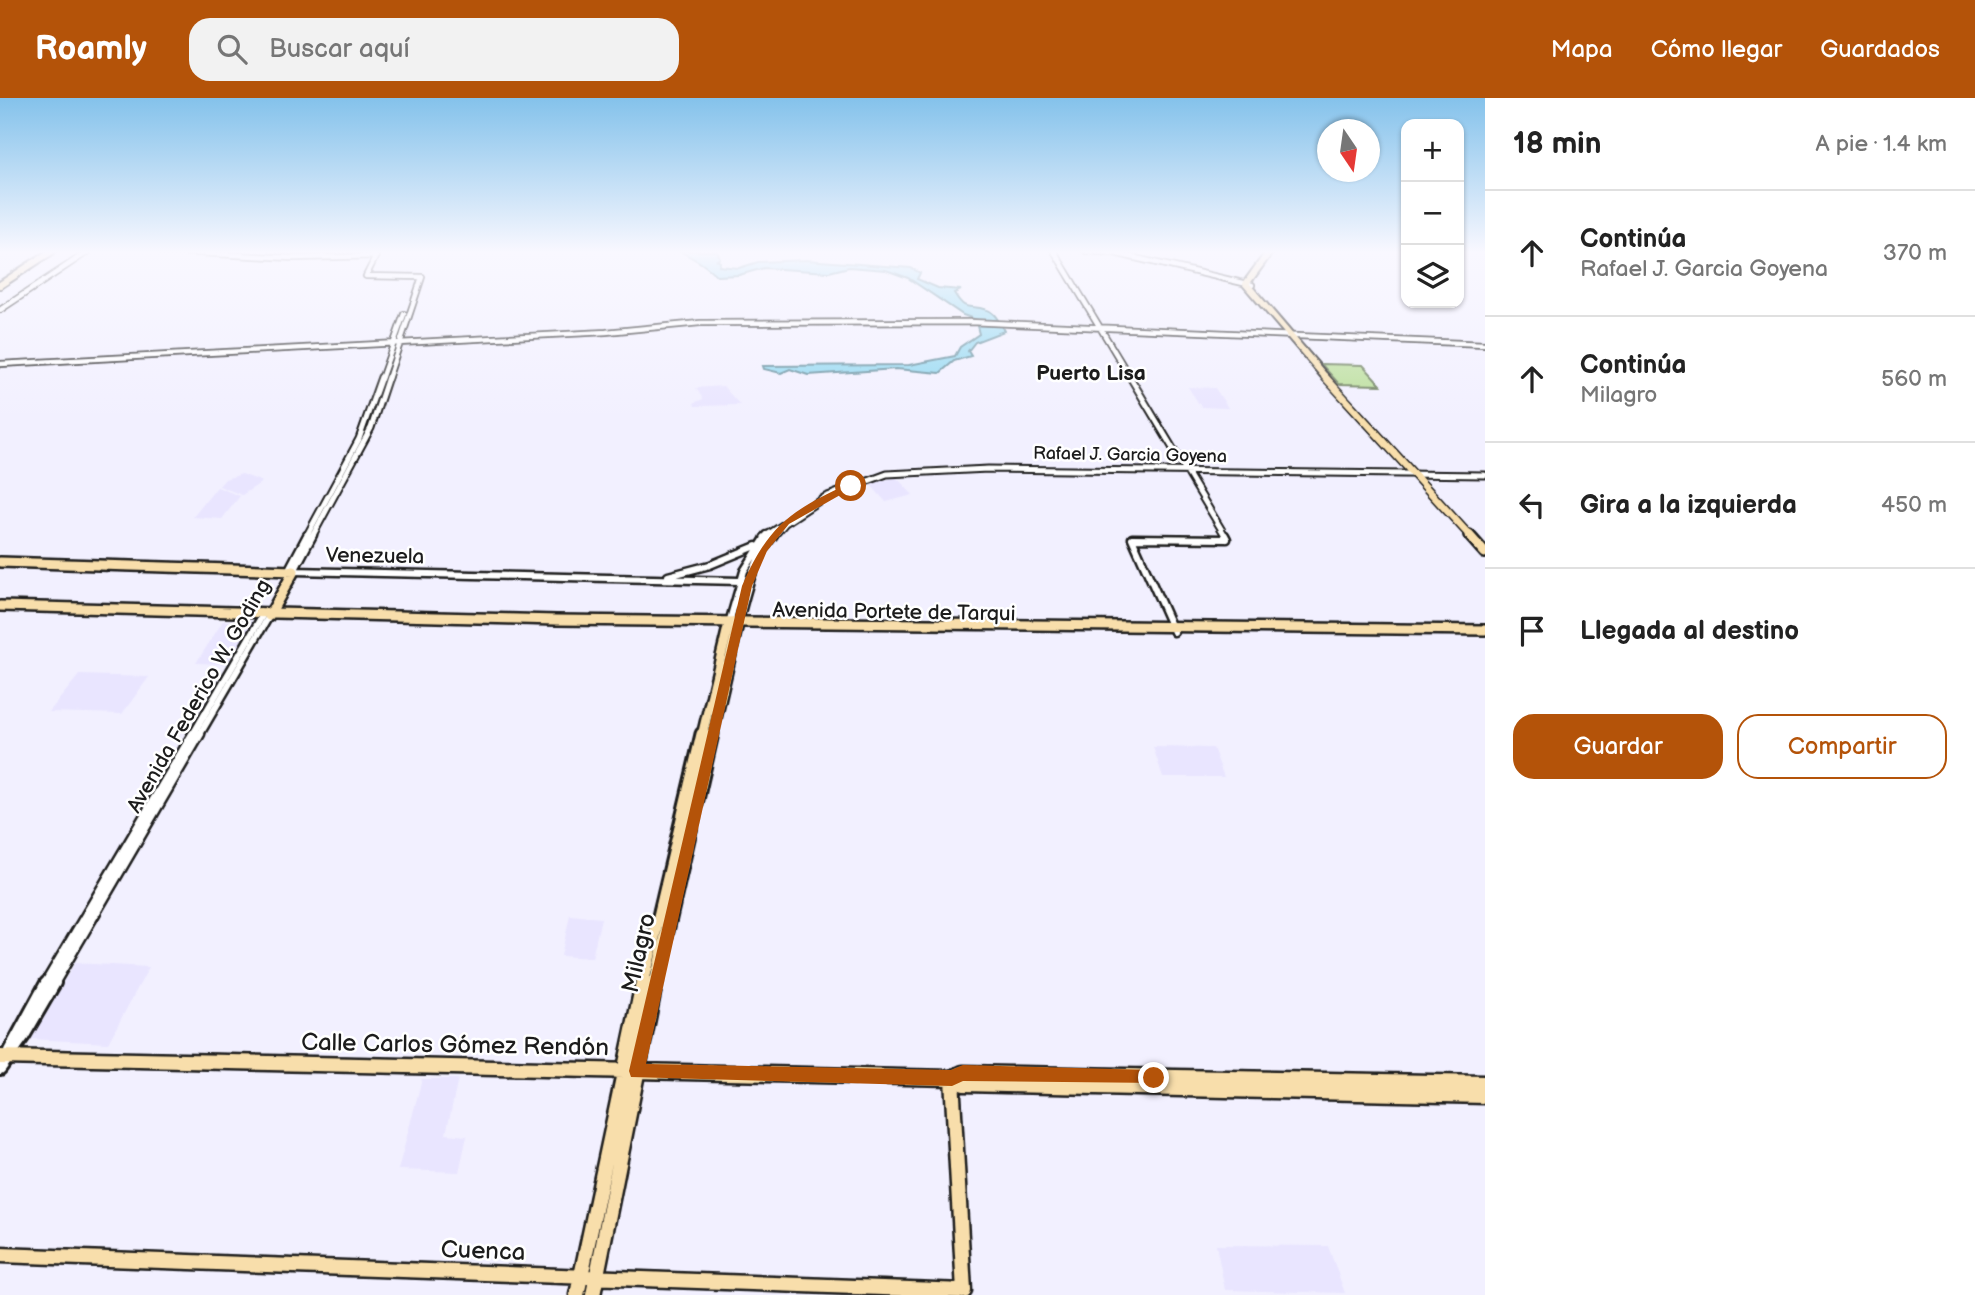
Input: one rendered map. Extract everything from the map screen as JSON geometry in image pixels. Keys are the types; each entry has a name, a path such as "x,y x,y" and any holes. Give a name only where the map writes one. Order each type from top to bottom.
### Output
{"main road":[{"path":"1268,307 1485,546"},
{"path":"1293,336 1485,552"},
{"name":"Venezuela","path":"0,562 291,571"},
{"name":"Avenida Federico W. Goding","path":"267,616 291,571"},
{"name":"Avenida Portete de Tarqui","path":"0,606 267,616 733,626 1485,630"},
{"name":"Milagro","path":"593,1295 589,1278 631,1071 702,734 714,682 733,626"},
{"name":"Milagro","path":"631,1071 733,626"},
{"name":"Avenida Portete de Tarqui","path":"1172,629 1485,636"},
{"name":"Calle Carlos Gómez Rendón","path":"2,1061 631,1071 736,1078 952,1078 963,1073 1485,1083"},
{"name":"Calle Carlos Gómez Rendón","path":"952,1078 964,1084 1485,1096"},
{"name":"Cuenca","path":"0,1255 964,1291 952,1078"},
{"path":"578,1295 589,1278"}],"street":[{"path":"397,342 409,307"},
{"path":"1087,307 1227,539 1132,538 1172,629"},
{"path":"0,364 606,332 700,323 1009,324 1485,344"},
{"name":"Avenida Federico W. Goding","path":"291,571 368,419 397,342"},
{"name":"Avenida Federico W. Goding","path":"291,571 371,428 397,342"},
{"name":"Rafael J. Garcia Goyena","path":"733,626 743,583 756,545 819,501 851,486 902,472 988,469 1485,475"},
{"name":"Rafael J. Garcia Goyena","path":"743,583 762,550 786,522"},
{"path":"649,579 710,565 756,545"},
{"name":"Venezuela","path":"291,571 743,583"},
{"name":"Avenida Federico W. Goding","path":"2,1061 267,616"}],"shaded area":[{"path":"723,386 740,405 695,406 694,403 703,399 696,388"},
{"path":"1188,387 1215,388 1228,408 1201,407"},
{"path":"242,474 262,482 242,495 219,486 225,479"},
{"path":"896,477 913,495 886,502 870,484"},
{"path":"217,487 240,496 222,519 193,517"},
{"path":"223,621 253,622 227,664 196,663"},
{"path":"79,675 149,677 122,714 49,712"},
{"path":"1153,747 1213,748 1224,777 1163,777"},
{"path":"570,915 601,918 592,958 561,956"},
{"path":"75,963 149,967 108,1043 30,1039"},
{"path":"422,1079 458,1079 446,1134 467,1136 459,1172 398,1170"},
{"path":"1216,1245 1328,1246 1345,1293 1225,1290"}],"green space":[{"path":"1321,364 1363,365 1381,385 1339,384"}],"water":[{"path":"951,307 990,311 1004,331 975,342 968,351 971,356 954,361 940,373 896,369 808,375 790,369 781,373 764,369 763,366 909,365 955,356 960,347 979,334 977,326 980,321"}],"district":[{"name":"Puerto Lisa","path":"1091,373"}],"route":[{"path":"851,486 819,501 786,522 762,550 752,572 712,734 636,1071 952,1078 963,1073 1154,1078"}]}
